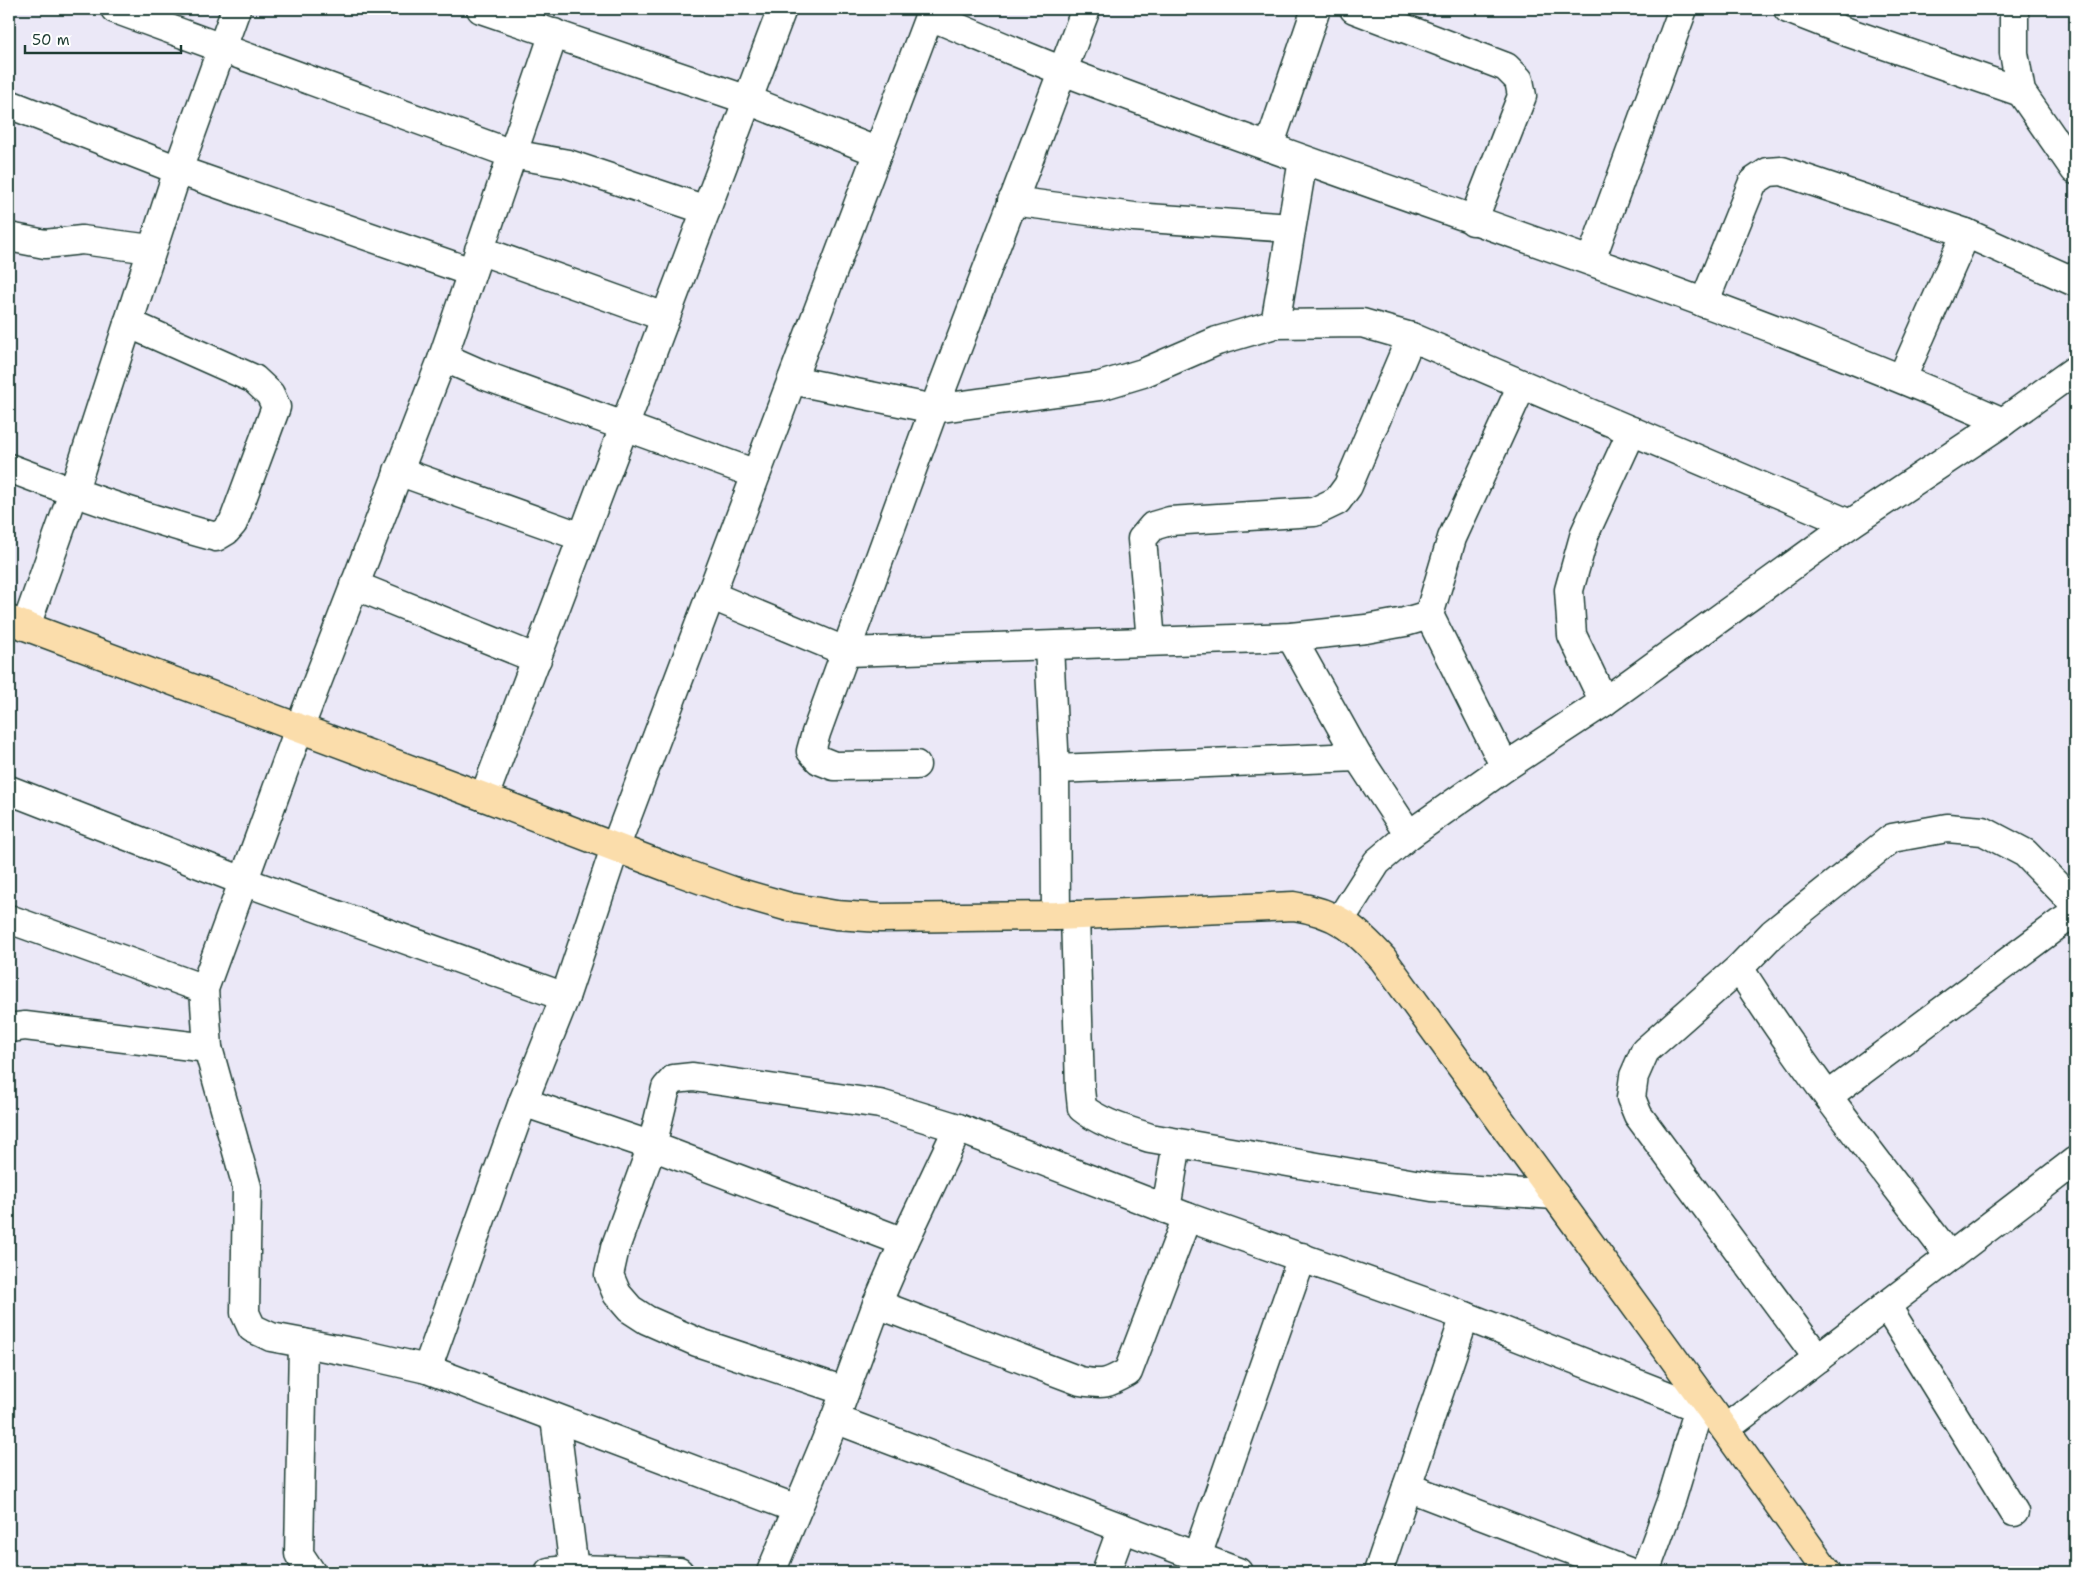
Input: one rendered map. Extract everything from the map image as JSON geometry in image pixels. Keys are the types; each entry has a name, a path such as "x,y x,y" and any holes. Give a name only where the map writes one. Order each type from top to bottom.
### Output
{"main road":[{"path":"17,623 484,797 615,848 733,891 789,907 836,915 881,918 1065,915 1294,906 1312,909 1340,920 1360,934 1383,959 1827,1572"}],"street":[{"path":"115,9 512,154 568,164 706,210"},
{"path":"17,623 73,493 151,249 236,9"},
{"path":"481,9 748,100 878,152"},
{"path":"484,797 782,9"},
{"path":"916,765 834,766 819,760 811,750 934,409 1061,70 1086,9"},
{"path":"1269,147 1316,9"},
{"path":"1354,9 1506,67 1519,80 1522,96 1474,221"},
{"path":"1591,260 1683,9"},
{"path":"1788,9 1847,32 2020,92"},
{"path":"2014,9 2014,53 2020,92 2075,170"},
{"path":"427,1369 523,1102 565,997 615,848 931,12 1061,70 1474,221 1591,260 1902,378 2003,422"},
{"path":"554,34 475,261 444,357 299,729 204,989 208,1048 247,1187 245,1313 252,1328 271,1337 427,1369 797,1509"},
{"path":"9,104 178,170 665,317"},
{"path":"1275,324 1290,228 1304,160"},
{"path":"1704,303 1753,182 1768,172 1782,171 1966,233 2075,282"},
{"path":"1012,201 1134,217 1290,228"},
{"path":"1902,378 1966,233"},
{"path":"9,237 45,244 82,240 151,249"},
{"path":"9,468 73,493 216,537 226,532 233,523 276,407 270,394 254,379 128,323"},
{"path":"792,380 934,409 1100,386 1142,373 1217,341 1275,324 1362,323 1411,337 1850,524"},
{"path":"1151,641 1142,539 1153,526 1170,521 1314,512 1337,501 1348,486 1411,337"},
{"path":"444,357 486,376 756,474"},
{"path":"1340,920 1377,862 1410,835 1505,767 1604,702 1850,524 2003,422 2075,370"},
{"path":"1505,767 1429,615 1452,538 1522,384"},
{"path":"1604,702 1572,635 1569,590 1586,533 1632,431"},
{"path":"398,471 582,537"},
{"path":"354,585 537,658"},
{"path":"710,595 847,652 1291,637 1366,629 1405,622 1429,615"},
{"path":"1291,637 1358,756 1410,835"},
{"path":"1050,646 1055,769 1065,915 1082,1108 1093,1116 1116,1127 1150,1138 1177,1143 1432,1188 1555,1195"},
{"path":"1055,769 1358,756"},
{"path":"9,790 243,881 565,997"},
{"path":"1818,1358 1638,1115 1631,1098 1634,1076 1645,1051 1739,968 1773,933 1892,838 1947,828 1983,831 2025,853 2066,895 2075,907"},
{"path":"1828,1096 2060,923 2075,914"},
{"path":"9,919 204,989"},
{"path":"1739,968 1766,1012 1950,1257"},
{"path":"9,1028 24,1026 208,1048"},
{"path":"845,1391 680,1335 630,1309 618,1294 608,1275 615,1248 652,1146 666,1088 674,1079 693,1077 880,1104 958,1128 1176,1213 1465,1316 1713,1417"},
{"path":"523,1102 652,1146 904,1242"},
{"path":"771,1572 835,1419 877,1304 958,1128"},
{"path":"877,1304 1080,1381 1100,1384 1110,1382 1128,1372 1176,1213 1177,1143"},
{"path":"1645,1572 1671,1500 1713,1417 1818,1358 2075,1162"},
{"path":"1196,1556 1302,1257"},
{"path":"1886,1305 2014,1512"},
{"path":"1378,1572 1465,1316"},
{"path":"303,1344 299,1554 311,1572"},
{"path":"556,1418 562,1570 679,1572"},
{"path":"835,1419 1235,1572"},
{"path":"1407,1487 1629,1572"},
{"path":"1106,1572 1122,1528"}]}
